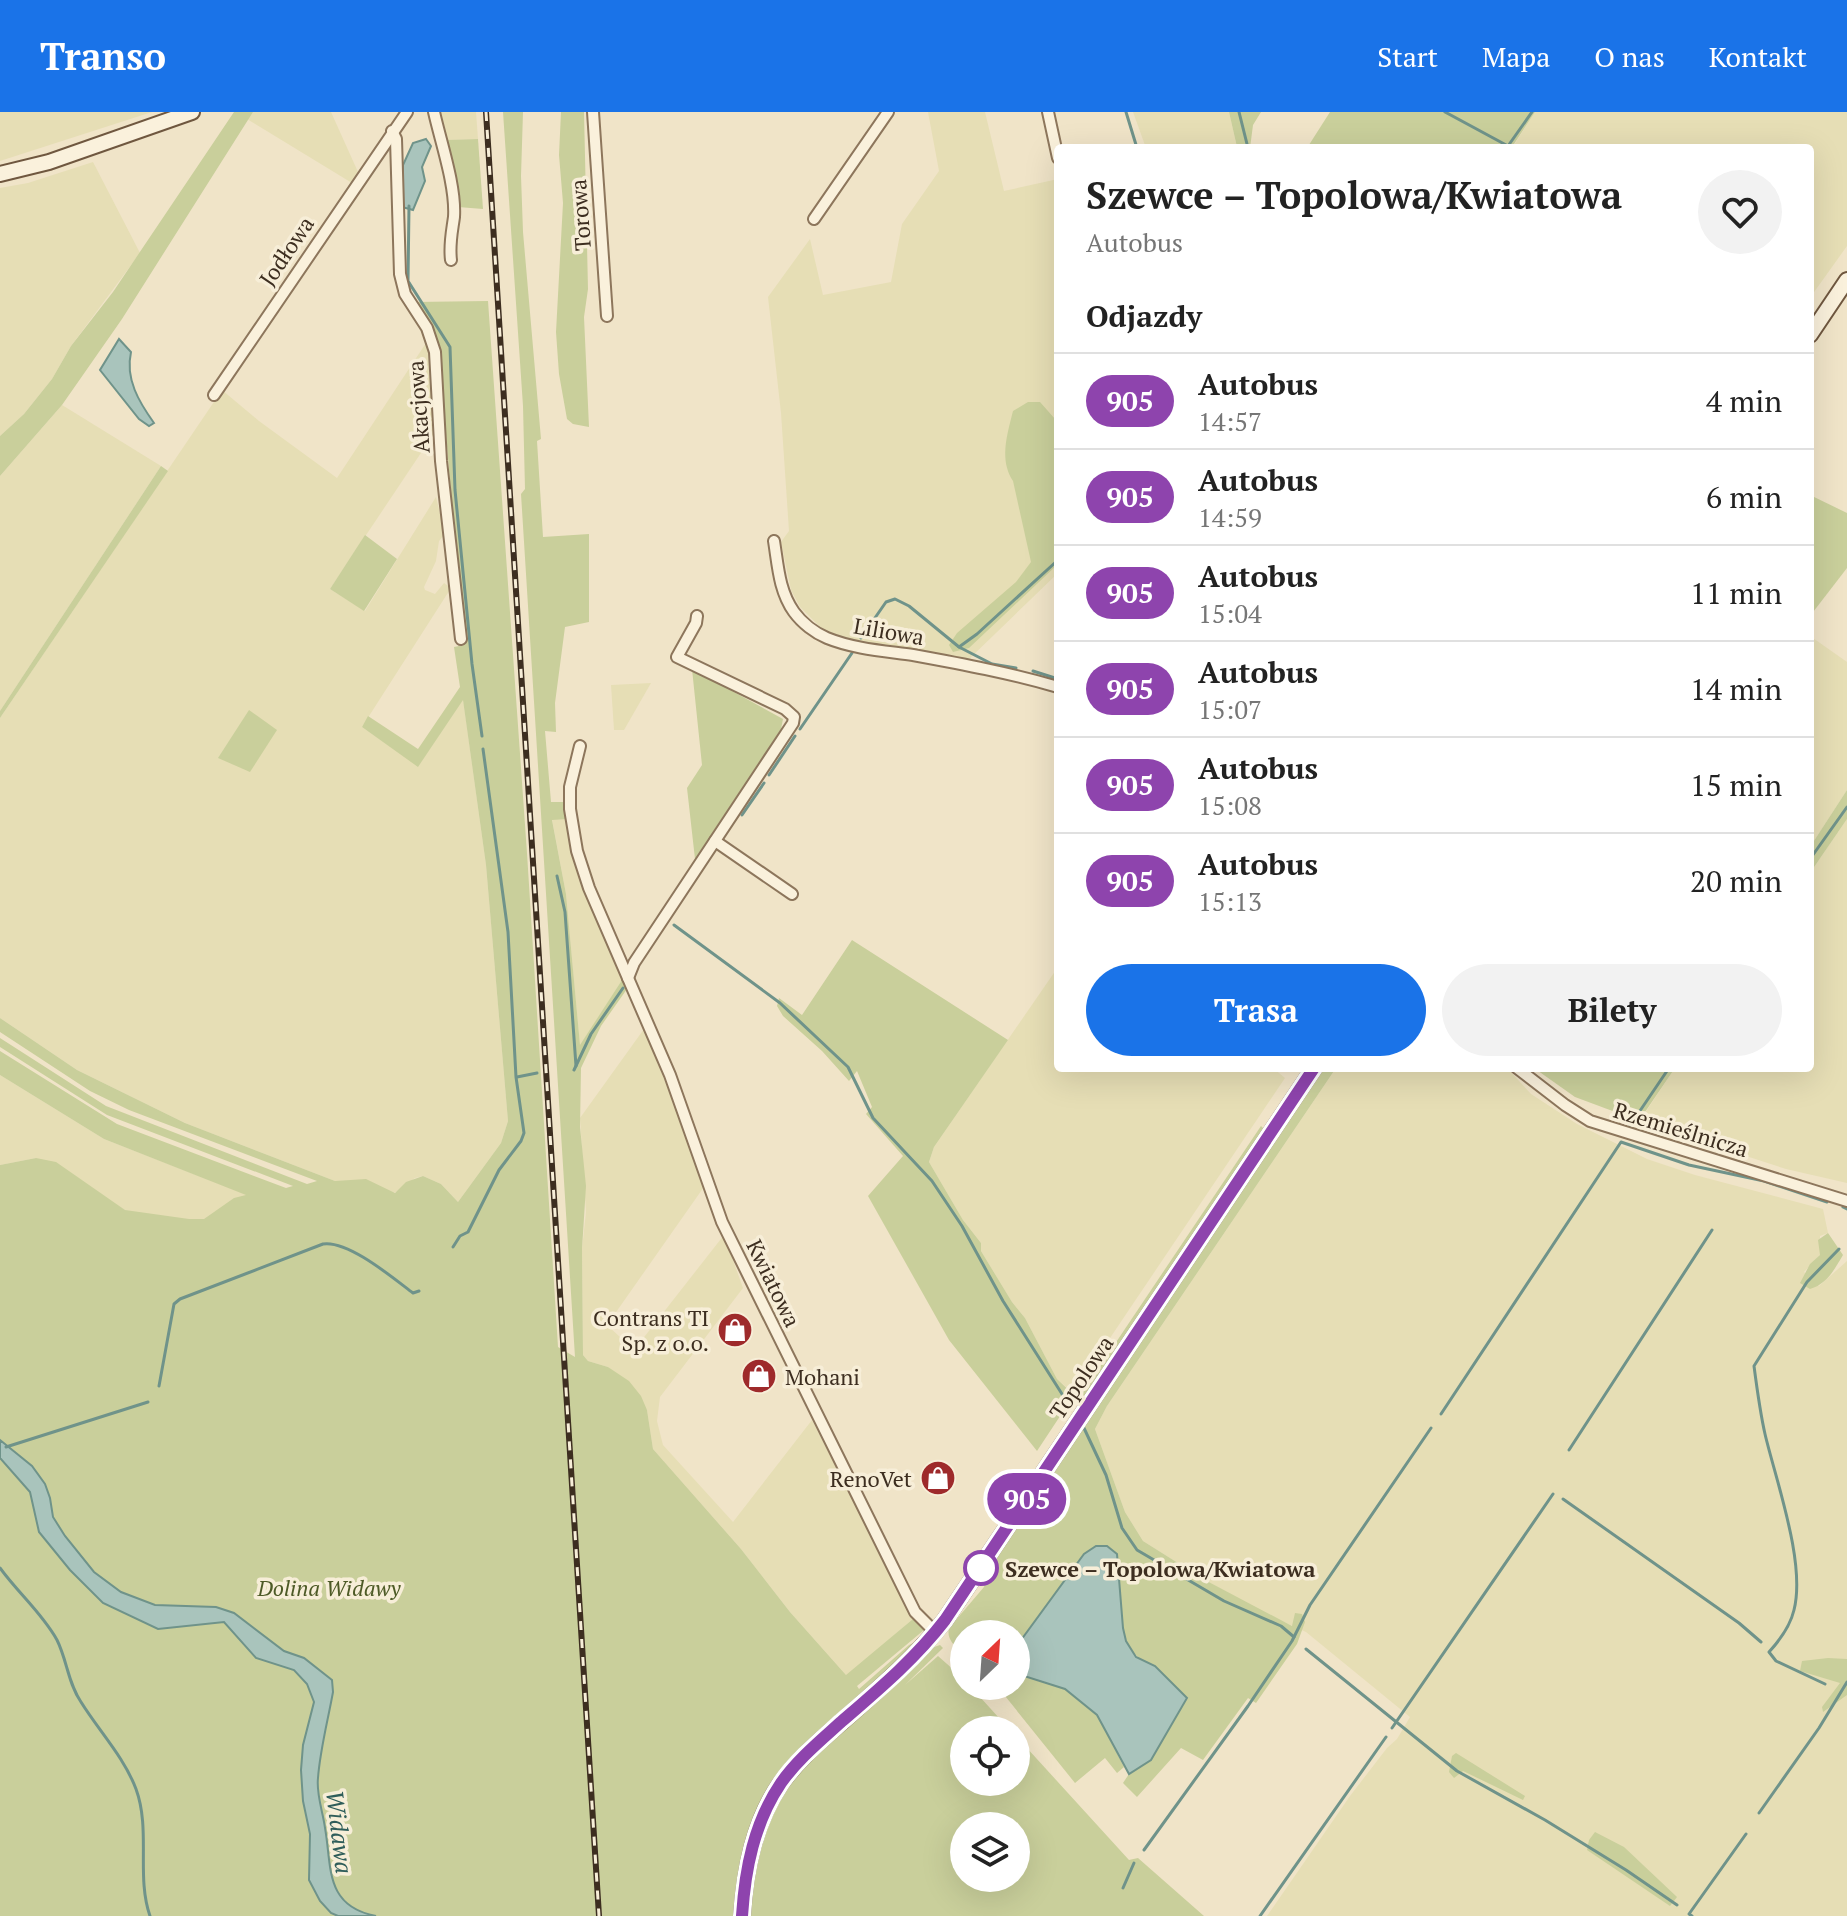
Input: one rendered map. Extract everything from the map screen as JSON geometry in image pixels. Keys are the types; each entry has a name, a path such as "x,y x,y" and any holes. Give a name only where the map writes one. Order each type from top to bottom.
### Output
{"main road":[{"path":"0,174 49,162 192,112"},
{"path":"1814,329 1847,280"},
{"name":"Topolowa","path":"742,1916 748,1865 758,1827 769,1804 800,1760 917,1654 935,1632 973,1580 1311,1072"}],"street":[{"name":"Jodłowa","path":"214,395 407,112"},
{"path":"434,112 454,217 450,237 451,260"},
{"name":"Torowa","path":"593,112 607,316"},
{"path":"814,219 888,112"},
{"path":"1048,112 1055,144"},
{"name":"Akacjowa","path":"392,131 396,139 400,274 405,294 427,328 435,352 441,461 461,639"},
{"name":"Liliowa","path":"774,541 781,587 786,599 803,621 825,638 958,663 1054,686"},
{"path":"628,978 634,963 789,732 794,717 785,709 677,657 697,616"},
{"name":"Kwiatowa","path":"580,746 570,787 572,832 589,888 681,1104 722,1222 915,1612 935,1632"},
{"path":"715,841 792,894"},
{"name":"Rzemieślnicza","path":"1522,1072 1590,1121 1847,1201"}],"shaded area":[{"path":"0,112 152,112 0,161"},
{"path":"253,112 331,112 358,172 352,183 247,119"},
{"path":"440,112 476,112 478,139 445,140"},
{"path":"928,112 985,112 1004,191 1054,180 1054,577 967,661 837,637 823,630 800,607 791,590 781,542 789,531 781,413 768,297 810,239 823,295 891,282 902,224 939,171"},
{"path":"1133,112 1229,112 1236,144 1145,144"},
{"path":"1535,112 1847,112 1847,246 1814,292 1814,144 1515,144"},
{"path":"93,162 140,253 71,346 52,379 24,414 0,436 0,188 28,183"},
{"path":"428,340 433,435 330,589 365,611 436,497 445,534 439,541 436,561 424,587 435,594 444,583 451,588 362,727 418,766 463,699 486,865 508,1121 501,1143 458,1202 441,1184 423,1176 379,1198 185,1123 77,1070 0,1018 0,718 222,390 337,478"},
{"path":"62,405 161,466 0,711 0,476"},
{"path":"1814,639 1847,662 1847,790 1814,841"},
{"path":"651,683 624,730 614,730 611,685"},
{"path":"552,819 567,819 589,899 622,980 580,1046 566,894"},
{"path":"1847,819 1847,1183 1786,1169 1650,1125 1645,1113 1672,1072 1814,1072 1814,867"},
{"path":"1054,973 1054,1072 1278,1072 1285,1078 1073,1393 1057,1379 1025,1318 981,1251 981,1243 963,1220 929,1162 934,1147"},
{"path":"644,1029 706,1184 607,1325 634,1350 724,1235 743,1288 660,1397 657,1421 663,1445 733,1522 812,1420 913,1619 847,1676 653,1449 647,1410 608,1367 588,1361 583,1355 582,1249 586,1212 580,1118"},
{"path":"1333,1072 1511,1072 1531,1094 1577,1124 1647,1159 1823,1209 1828,1233 1820,1236 1820,1255 1804,1272 1819,1286 1847,1261 1847,1916 1267,1916 1350,1796 1397,1739 1410,1717 1306,1632 1205,1580 1143,1541 1125,1512 1095,1429 1107,1406"},
{"path":"0,1075 104,1139 289,1211 152,1226 36,1158 0,1165"}],"green space":[{"path":"234,112 253,112 122,319 62,405 0,476 0,436 24,414 52,379 71,346 113,292"},
{"name":"Dolina Widawy","path":"503,112 523,112 523,232 541,439 537,441 543,537 589,534 589,622 565,627 555,703 556,732 545,731 551,802 566,802 567,819 552,820 566,894 580,1045 622,980 627,989 601,1026 581,1068 580,1127 586,1186 582,1249 583,1355 588,1361 608,1367 629,1381 647,1410 653,1449 846,1675 913,1619 924,1630 857,1686 859,1689 909,1645 919,1640 928,1649 940,1645 943,1648 905,1685 938,1656 950,1667 950,1700 983,1700 997,1716 950,1716 950,1796 1030,1796 1030,1751 1129,1860 1138,1858 1204,1916 0,1916 0,1165 36,1158 56,1162 125,1210 189,1219 204,1219 234,1198 246,1195 104,1139 0,1075 0,1051 117,1124 286,1188 293,1186 107,1115 0,1047 0,1038 106,1106 307,1184 317,1181 129,1110 90,1091 0,1032 0,1018 77,1070 185,1123 335,1181 366,1179 395,1193 406,1182 423,1176 441,1184 458,1202 501,1143 508,1121 486,865 463,700 418,767 362,727 368,716 418,749 460,687 454,647 464,645 438,341 414,302 488,301 558,1347 575,1357 521,494 525,489 523,406"},
{"path":"561,112 584,112 588,289 584,317 589,427 573,424 567,419 559,374 556,332 563,203 559,155"},
{"path":"1229,112 1261,112 1253,125 1251,144 1236,144"},
{"path":"1330,112 1535,112 1514,144 1310,144"},
{"path":"478,139 483,209 458,207 445,140"},
{"path":"1028,402 1040,402 1054,418 1054,568 969,648 953,652 949,645 957,633 1016,582 1031,562 1013,481 1006,465 1007,438 1013,411"},
{"path":"161,466 168,471 0,718 0,711"},
{"path":"1814,497 1847,513 1847,568 1814,611"},
{"path":"365,535 397,559 364,611 330,589"},
{"path":"692,669 783,719 781,729 695,859 687,788 702,765"},
{"path":"249,710 277,730 250,772 218,758"},
{"path":"1847,790 1847,819 1814,867 1814,841"},
{"path":"852,940 1008,1040 934,1147 929,1162 963,1220 981,1243 981,1251 1025,1318 1057,1379 1074,1395 1037,1451 949,1340 868,1196 903,1156 866,1114 872,1107 857,1071 849,1081 822,1051 783,1016 777,1006 779,998 802,1015"},
{"path":"1318,1072 1333,1072 1107,1406 1095,1429 1125,1512 1143,1541 1205,1580 1292,1626 1295,1613 1302,1614 1305,1622 1297,1644 1256,1703 1248,1698 1203,1760 1181,1748 1137,1797 1123,1783 1129,1774 1151,1760 1155,1666 1138,1657 1126,1638 1118,1594 1117,1554 1107,1546 1096,1546 1084,1554 1030,1627 1030,1620 956,1620 984,1587 999,1549"},
{"path":"1540,1072 1672,1072 1645,1112 1650,1125 1575,1097"},
{"path":"1261,1126 1265,1130 1083,1402 1078,1399"},
{"path":"1828,1233 1843,1255 1826,1280 1810,1289 1800,1283 1810,1264 1820,1255 1818,1240"},
{"path":"1847,1659 1847,1695 1823,1712 1822,1707 1840,1683 1800,1671 1802,1661"},
{"path":"1030,1678 1065,1689 1097,1715 1124,1767 1117,1773 1105,1758 1075,1783 1030,1727 1030,1716 1021,1716 1008,1700 1030,1700"},
{"path":"1456,1753 1525,1796 1523,1800 1463,1771 1454,1778 1449,1772 1452,1756"},
{"path":"1595,1832 1624,1847 1677,1897 1670,1906 1587,1850"}],"water":[{"path":"426,139 431,146 422,167 425,181 413,210 402,207 403,165 413,143"},
{"path":"119,339 131,352 132,381 154,423 149,426 139,419 100,370"},
{"path":"0,1440 32,1466 45,1484 53,1517 65,1536 94,1572 121,1592 155,1605 216,1607 234,1613 284,1651 304,1658 332,1680 333,1692 318,1784 331,1870 339,1894 347,1903 376,1916 338,1916 331,1913 320,1901 309,1880 310,1834 301,1770 303,1745 314,1702 307,1684 294,1670 256,1658 224,1622 158,1629 103,1603 70,1570 39,1532 30,1492 0,1458"},
{"path":"1096,1546 1107,1546 1117,1554 1126,1641 1136,1657 1155,1666 1187,1698 1151,1760 1129,1774 1097,1715 1065,1689 1030,1678 1030,1628 1084,1554"}],"waterway":[{"path":"1126,112 1136,144"},
{"path":"1239,112 1247,144"},
{"path":"1445,112 1504,144"},
{"path":"1509,144 1532,112"},
{"path":"409,206 408,281 450,347 455,490 482,736"},
{"path":"861,638 886,602 895,599 909,606 959,647 1054,564"},
{"path":"959,647 992,664 1016,668"},
{"path":"800,729 852,653"},
{"path":"1033,671 1054,678"},
{"path":"769,775 795,736"},
{"path":"453,1247 460,1236 468,1232 499,1170 524,1133 516,1077 508,932 483,749"},
{"path":"742,815 764,783"},
{"path":"1814,853 1847,807"},
{"path":"557,876 565,912 576,1066"},
{"path":"674,925 780,1003 848,1067 873,1118 932,1181 962,1226 1067,1406"},
{"path":"574,1070 591,1034 623,988"},
{"path":"1629,1127 1666,1072"},
{"path":"517,1077 537,1073"},
{"path":"1441,1414 1621,1142 1689,1165 1764,1181 1827,1202"},
{"path":"1843,1207 1847,1209"},
{"path":"1569,1450 1712,1230"},
{"path":"159,1386 174,1304 323,1244 345,1248 413,1293 419,1291"},
{"path":"1825,1684 1776,1661 1769,1652 1784,1633 1794,1610 1796,1569 1788,1522 1763,1426 1754,1366 1807,1282 1839,1249"},
{"path":"6,1447 148,1402"},
{"path":"1083,1426 1106,1475 1122,1528 1137,1550 1224,1601 1281,1626 1294,1637"},
{"path":"1144,1850 1248,1706 1292,1641 1310,1605 1431,1428"},
{"path":"1392,1728 1553,1494"},
{"path":"1563,1499 1739,1623 1761,1642"},
{"path":"0,1568 51,1630 77,1695 131,1777 143,1821 144,1885 150,1916"},
{"path":"1306,1649 1457,1771 1545,1820 1677,1905"},
{"path":"1759,1813 1819,1728 1847,1682"},
{"path":"1260,1916 1386,1737"},
{"path":"1692,1916 1689,1914 1746,1834"},
{"path":"1123,1888 1134,1863"}],"railway":[{"path":"486,112 599,1916"}],"bus line":[{"name":"905","path":"742,1916 745,1880 758,1827 781,1784 800,1760 925,1646 945,1620 1311,1072"}],"place":[{"name":"Contrans TI Sp. z o.o.","path":"735,1330"},
{"name":"Mohani","path":"759,1376"},
{"name":"RenoVet","path":"938,1478"},
{"name":"Szewce – Topolowa/Kwiatowa","path":"981,1568"}],"water label":[{"name":"Widawa","path":"340,1832"}]}
